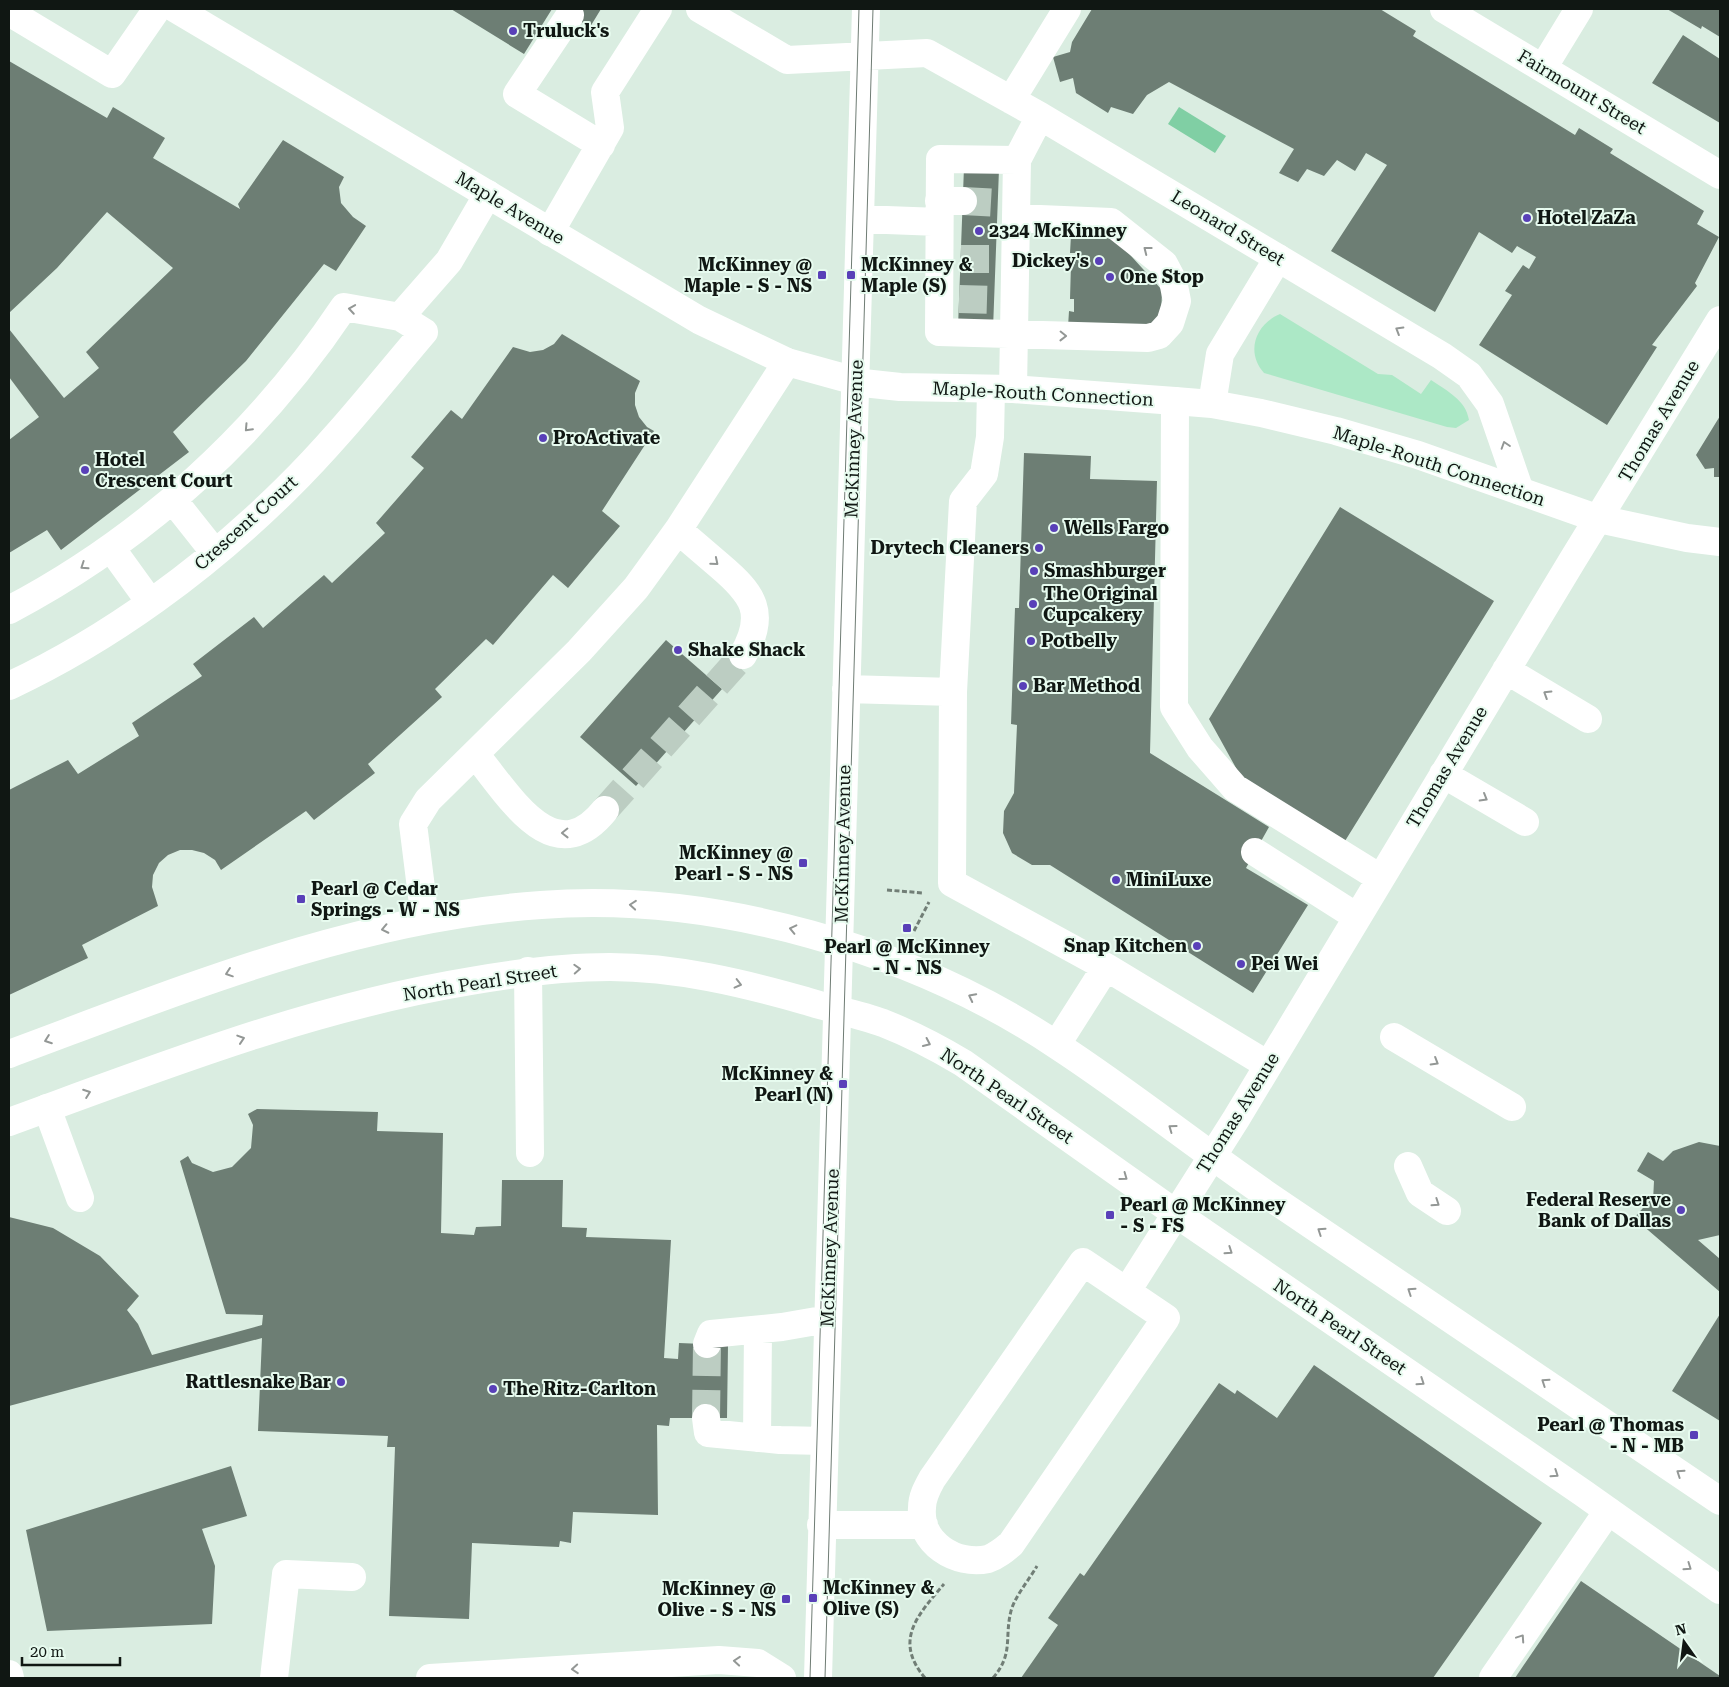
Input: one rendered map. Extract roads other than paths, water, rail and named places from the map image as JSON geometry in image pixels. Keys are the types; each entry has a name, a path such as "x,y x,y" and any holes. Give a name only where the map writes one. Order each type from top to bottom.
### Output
{"main road":[{"path":"9,12 112,74 157,9"},
{"name":"Maple Avenue","path":"176,9 699,320 787,362 856,381"},
{"path":"550,232 610,128 605,92 658,9"},
{"name":"Leonard Street","path":"700,9 787,60 927,53 1040,116 1442,356 1469,375 1490,404 1520,491"},
{"name":"McKinney Avenue","path":"818,1678 866,9"},
{"path":"1011,100 1067,9"},
{"name":"Fairmount Street","path":"1444,9 1720,174"},
{"path":"1544,68 1579,9"},
{"path":"570,15 517,94 601,145"},
{"path":"1040,116 1017,160 1010,208 1004,300 1014,335 990,437 984,474 963,501 954,692 952,883 1106,967 1268,1065"},
{"path":"1010,208 1111,222 1164,264 1173,281 1176,302 1170,323 1159,335 1148,338 939,332 949,299 950,259 947,208 940,159 1017,160"},
{"path":"400,317 449,261 488,194"},
{"path":"860,219 947,208"},
{"path":"1212,404 1220,354 1278,258"},
{"name":"Crescent Court","path":"9,610 46,590 111,548 173,500 234,443 274,400 312,354 344,308 400,317 424,332 331,442 286,489 215,553 150,602 80,648 9,686"},
{"name":"Thomas Avenue","path":"1127,1291 1174,1214 1212,1157 1720,320"},
{"path":"425,920 413,824 428,800 579,651 636,588 678,530 787,362"},
{"name":"Maple-Routh Connection","path":"856,381 900,387 1002,389 1212,404 1336,431 1418,455 1599,519 1687,538 1720,542"},
{"path":"1175,401 1174,706 1200,748 1235,788 1380,878"},
{"path":"173,500 215,553"},
{"path":"678,530 744,587 753,603 756,621 753,639 744,655"},
{"path":"111,548 150,602"},
{"path":"1506,670 1588,719"},
{"path":"846,689 954,692"},
{"path":"475,754 534,824 549,832 565,834 581,831 595,822 605,810"},
{"path":"1443,774 1525,822"},
{"path":"1255,852 1357,917"},
{"path":"9,1054 170,993 252,965 368,932 481,910 546,904 625,904 705,911 797,929 929,976 974,997 1057,1044 1212,1157 1720,1501"},
{"name":"North Pearl Street","path":"9,1122 221,1046 310,1017 423,989 528,971 611,967 671,972 718,978 838,1010 882,1023 938,1048 963,1063 1174,1214 1608,1511 1720,1590"},
{"path":"1057,1044 1106,967"},
{"path":"528,971 530,1153"},
{"path":"1394,1037 1512,1107"},
{"path":"47,1108 80,1198"},
{"path":"1408,1166 1420,1193 1447,1211"},
{"path":"1083,1262 1127,1291 1166,1318 1011,1544 1001,1553 974,1561 958,1559 943,1551 931,1540 924,1525 921,1509 924,1494 932,1479 1083,1262"},
{"path":"707,1344 711,1334 758,1330 828,1319"},
{"path":"757,1438 758,1330"},
{"path":"706,1418 708,1433 757,1438 824,1441"},
{"path":"1493,1678 1608,1511"},
{"path":"821,1526 924,1525"},
{"path":"274,1678 286,1574 352,1577"},
{"path":"430,1678 525,1675 720,1660 758,1663 782,1678"},
{"path":"9,1674 10,1678"}],"tunnel":[{"path":"963,201 998,203"},
{"path":"961,259 996,259"},
{"path":"959,299 994,300"},
{"path":"605,810 743,655"},
{"path":"706,1418 707,1344"}],"tram line":[{"path":"810,1678 859,9"},
{"path":"825,1678 873,9"}],"place":[{"name":"Truluck's","path":"513,31"},
{"name":"Hotel ZaZa","path":"1527,218"},
{"name":"2324 McKinney","path":"979,231"},
{"name":"Dickey's","path":"1099,261"},
{"name":"McKinney @ Maple - S - NS","path":"822,275"},
{"name":"McKinney & Maple (S)","path":"851,275"},
{"name":"One Stop","path":"1110,277"},
{"name":"ProActivate","path":"543,438"},
{"name":"Hotel Crescent Court","path":"85,470"},
{"name":"Wells Fargo","path":"1054,528"},
{"name":"Drytech Cleaners","path":"1039,548"},
{"name":"Smashburger","path":"1034,571"},
{"name":"The Original Cupcakery","path":"1033,604"},
{"name":"Potbelly","path":"1031,641"},
{"name":"Shake Shack","path":"678,650"},
{"name":"Bar Method","path":"1023,686"},
{"name":"McKinney @ Pearl - S - NS","path":"803,863"},
{"name":"MiniLuxe","path":"1116,880"},
{"name":"Pearl @ Cedar Springs - W - NS","path":"301,899"},
{"name":"Pearl @ McKinney - N - NS","path":"907,928"},
{"name":"Snap Kitchen","path":"1197,946"},
{"name":"Pei Wei","path":"1241,964"},
{"name":"McKinney & Pearl (N)","path":"843,1084"},
{"name":"Federal Reserve Bank of Dallas","path":"1681,1210"},
{"name":"Pearl @ McKinney - S - FS","path":"1110,1215"},
{"name":"Rattlesnake Bar","path":"341,1382"},
{"name":"The Ritz-Carlton","path":"493,1389"},
{"name":"Pearl @ Thomas - N - MB","path":"1694,1435"},
{"name":"McKinney & Olive (S)","path":"813,1598"},
{"name":"McKinney @ Olive - S - NS","path":"786,1599"}]}
